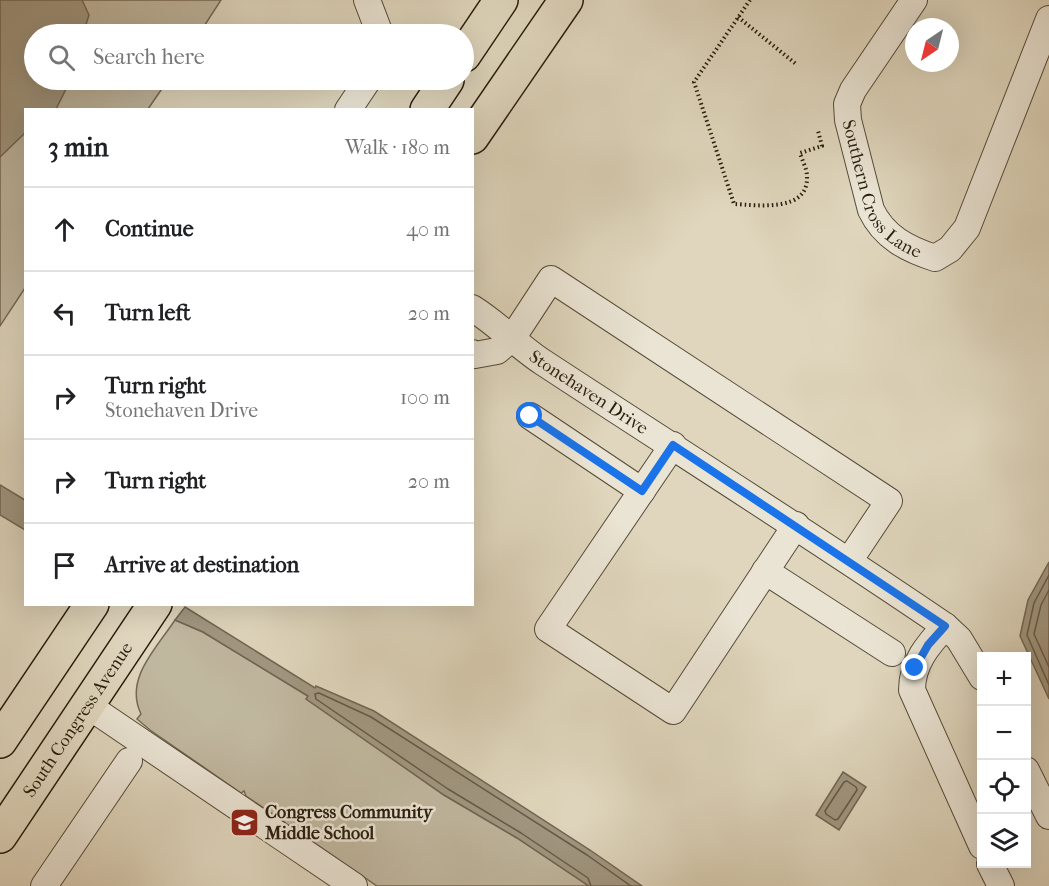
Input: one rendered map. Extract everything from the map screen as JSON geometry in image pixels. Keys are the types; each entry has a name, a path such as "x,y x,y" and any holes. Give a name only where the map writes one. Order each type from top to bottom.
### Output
{"main road":[{"path":"474,40 501,0"},
{"path":"474,134 566,0"},
{"path":"428,108 440,90"},
{"path":"0,741 91,606"},
{"name":"South Congress Avenue","path":"0,836 154,606"}],"street":[{"path":"367,0 376,24"},
{"name":"Southern Cross Lane","path":"914,0 853,90 847,104 848,120 871,210 876,221 897,242 935,258 950,249 967,228 1049,19"},
{"path":"349,108 361,90"},
{"path":"513,337 551,279 889,501 849,561"},
{"name":"Stonehaven Drive","path":"474,309 513,337 541,362 796,525 945,626 959,639 977,670"},
{"name":"Stonehaven Drive","path":"474,354 497,351 513,337"},
{"path":"530,416 642,491"},
{"path":"673,445 548,629 672,711 796,525"},
{"path":"765,571 892,653"},
{"path":"945,626 928,645 915,668 912,690 977,837"},
{"path":"87,705 354,886"},
{"path":"44,886 129,761"},
{"path":"1031,780 1049,816"},
{"path":"992,868 1001,886"}],"path":[{"path":"750,0 694,82 734,204 784,205 798,198 804,189 807,176 800,153 822,146 818,131"},
{"path":"738,17 796,64"}],"shaded area":[{"path":"0,0 221,0 205,24 24,24 24,90 161,90 149,108 24,108 24,290 0,326"},
{"path":"175,620 203,632 308,696 307,699 444,795 517,838 589,886 377,886 246,796 244,791 241,793 137,719 141,714 136,689 139,677 151,653"}],"water":[{"path":"0,0 82,0 89,15 86,24 24,24 24,90 65,90 56,108 24,108 24,134 0,157"},
{"path":"0,485 24,499 24,529 0,515"},
{"path":"1049,562 1049,699 1031,660 1031,652 1027,652 1020,636 1028,600"},
{"path":"185,607 315,688 316,686 374,711 642,886 589,886 517,838 444,795 306,699 308,696 203,632 175,620"},
{"path":"843,772 866,787 839,830 816,815"}],"place":[{"name":"Congress Community Middle School","path":"244,822"}],"route":[{"path":"530,416 642,491 673,445 796,525 945,626 928,645 915,668"}]}
